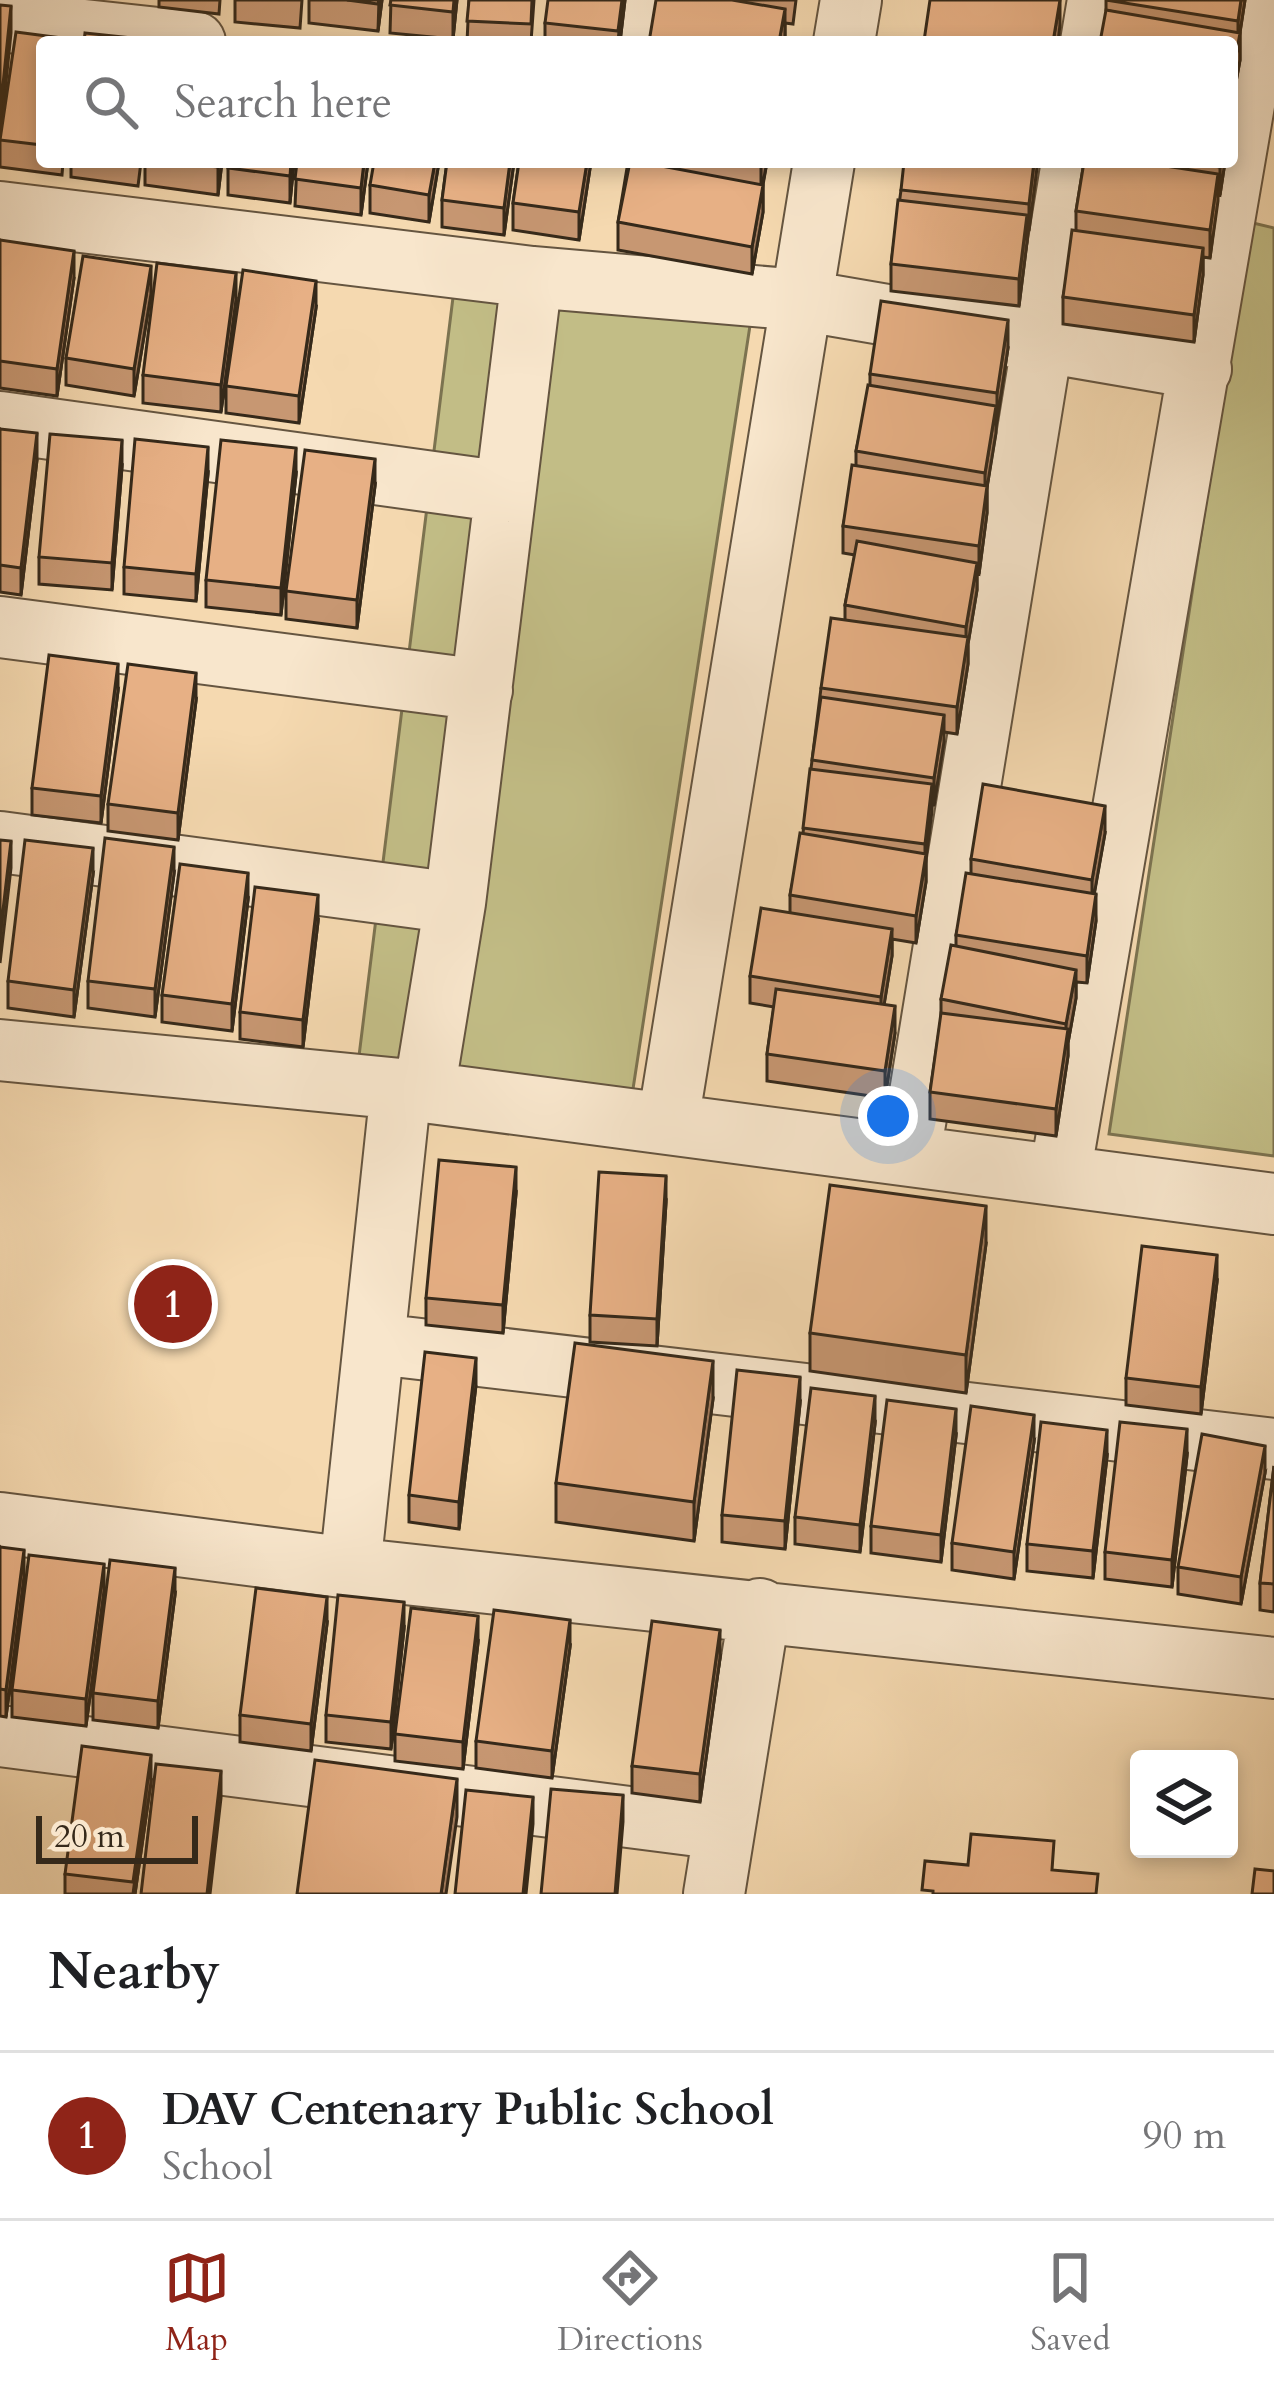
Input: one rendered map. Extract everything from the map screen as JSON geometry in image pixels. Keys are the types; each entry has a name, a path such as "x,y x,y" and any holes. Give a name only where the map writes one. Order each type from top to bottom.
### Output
{"street":[{"path":"629,36 638,0"},
{"path":"845,36 851,0"},
{"path":"1092,36 1098,0"},
{"path":"1238,145 1262,0"},
{"path":"0,21 139,36"},
{"path":"668,1122 823,168"},
{"path":"910,1154 1071,168"},
{"path":"1060,1175 1234,168"},
{"path":"0,212 532,277 800,300 1201,369"},
{"path":"350,1568 413,1090 454,903 532,277"},
{"path":"0,422 505,492"},
{"path":"0,627 482,690"},
{"path":"0,842 454,903"},
{"path":"0,1050 413,1090 1274,1204"},
{"path":"377,1344 1274,1449"},
{"path":"0,1523 350,1568 1274,1668"},
{"path":"714,1894 760,1609"},
{"path":"0,1736 722,1828"}],"shaded area":[{"path":"1249,222 1274,228 1274,1156 1109,1134"},
{"path":"459,249 755,293 631,1102 358,1064"}],"building":[{"path":"391,0 454,0 453,12 390,5"},
{"path":"469,0 532,0 531,24 467,21"},
{"path":"548,0 622,0 618,31 545,23"},
{"path":"656,0 732,0 785,9 780,36 650,36"},
{"path":"930,0 1060,0 1054,36 925,36"},
{"path":"1106,0 1241,0 1238,21"},
{"path":"0,5 11,6 0,114"},
{"path":"1106,10 1240,33 1238,44 1238,36 1101,36"},
{"path":"16,32 46,36 36,36 36,144 0,140"},
{"path":"228,168 291,168 290,176"},
{"path":"296,168 363,168 361,188 295,179"},
{"path":"373,168 434,168 429,195 370,185"},
{"path":"446,168 509,168 504,208 442,200"},
{"path":"518,168 586,168 579,212 513,203"},
{"path":"629,168 672,168 763,185 752,247 618,222"},
{"path":"903,168 1033,168 1029,204 901,190"},
{"path":"1083,168 1178,168 1218,174 1210,230 1076,211"},
{"path":"898,200 1027,215 1019,279 891,264"},
{"path":"1072,230 1203,248 1194,315 1063,297"},
{"path":"0,240 74,251 57,369 0,361"},
{"path":"83,256 151,266 134,369 66,358"},
{"path":"157,263 236,273 221,385 143,375"},
{"path":"243,270 316,281 299,396 226,386"},
{"path":"881,301 1008,320 997,393 870,374"},
{"path":"868,385 996,406 985,473 856,451"},
{"path":"0,429 37,433 21,568 0,565"},
{"path":"50,434 122,440 112,563 39,557"},
{"path":"135,439 208,447 196,574 124,567"},
{"path":"221,440 296,448 281,588 206,580"},
{"path":"305,450 375,459 357,600 286,591"},
{"path":"852,465 987,486 979,546 843,526"},
{"path":"857,541 977,563 966,627 845,605"},
{"path":"831,618 968,637 957,707 821,688"},
{"path":"49,655 118,664 101,796 32,788"},
{"path":"128,664 196,673 178,813 108,804"},
{"path":"821,697 944,715 934,778 812,760"},
{"path":"810,769 932,784 925,844 803,828"},
{"path":"983,784 1105,806 1092,880 971,859"},
{"path":"800,833 926,854 916,916 790,895"},
{"path":"105,838 174,847 155,989 88,981"},
{"path":"0,840 11,841 0,936"},
{"path":"25,840 93,848 74,990 8,981"},
{"path":"180,864 248,873 232,1004 162,995"},
{"path":"966,873 1096,894 1087,956 956,935"},
{"path":"255,887 318,895 303,1020 240,1012"},
{"path":"761,908 892,929 881,997 750,976"},
{"path":"951,945 1076,970 1066,1024 941,999"},
{"path":"776,989 895,1006 885,1071 767,1054"},
{"path":"941,1013 1068,1029 1056,1109 930,1092"},
{"path":"439,1160 516,1167 503,1305 426,1298"},
{"path":"599,1172 666,1176 657,1319 590,1315"},
{"path":"830,1185 986,1206 966,1355 810,1333"},
{"path":"1142,1246 1217,1255 1201,1387 1126,1378"},
{"path":"575,1343 713,1361 694,1502 556,1483"},
{"path":"425,1352 476,1358 459,1502 409,1495"},
{"path":"737,1370 800,1377 785,1521 722,1515"},
{"path":"811,1388 875,1396 860,1525 795,1517"},
{"path":"887,1400 956,1409 941,1535 871,1526"},
{"path":"971,1406 1034,1415 1014,1552 952,1543"},
{"path":"1041,1422 1107,1430 1093,1551 1027,1544"},
{"path":"1120,1422 1187,1429 1172,1560 1105,1552"},
{"path":"1202,1434 1265,1446 1241,1577 1178,1567"},
{"path":"1274,1466 1274,1584 1260,1583"},
{"path":"0,1547 24,1550 6,1690 0,1689"},
{"path":"29,1555 104,1564 86,1699 12,1690"},
{"path":"110,1560 175,1568 158,1701 93,1693"},
{"path":"256,1588 327,1597 311,1724 240,1715"},
{"path":"338,1595 404,1602 391,1722 326,1715"},
{"path":"411,1608 478,1616 463,1742 395,1734"},
{"path":"494,1610 570,1620 552,1751 476,1741"},
{"path":"652,1621 720,1630 700,1774 632,1766"},
{"path":"82,1746 151,1755 133,1882 65,1874"},
{"path":"315,1760 457,1779 441,1894 297,1894"},
{"path":"156,1764 221,1771 207,1894 141,1894"},
{"path":"551,1789 623,1795 615,1894 541,1894"},
{"path":"466,1790 533,1797 523,1894 455,1894"},
{"path":"971,1834 1054,1841 1052,1870 1098,1874 1096,1894 933,1894 922,1890 925,1861 968,1865"},
{"path":"1255,1869 1274,1871 1274,1894 1252,1894"}],"place":[{"name":"DAV Centenary Public School","path":"173,1304"}]}
